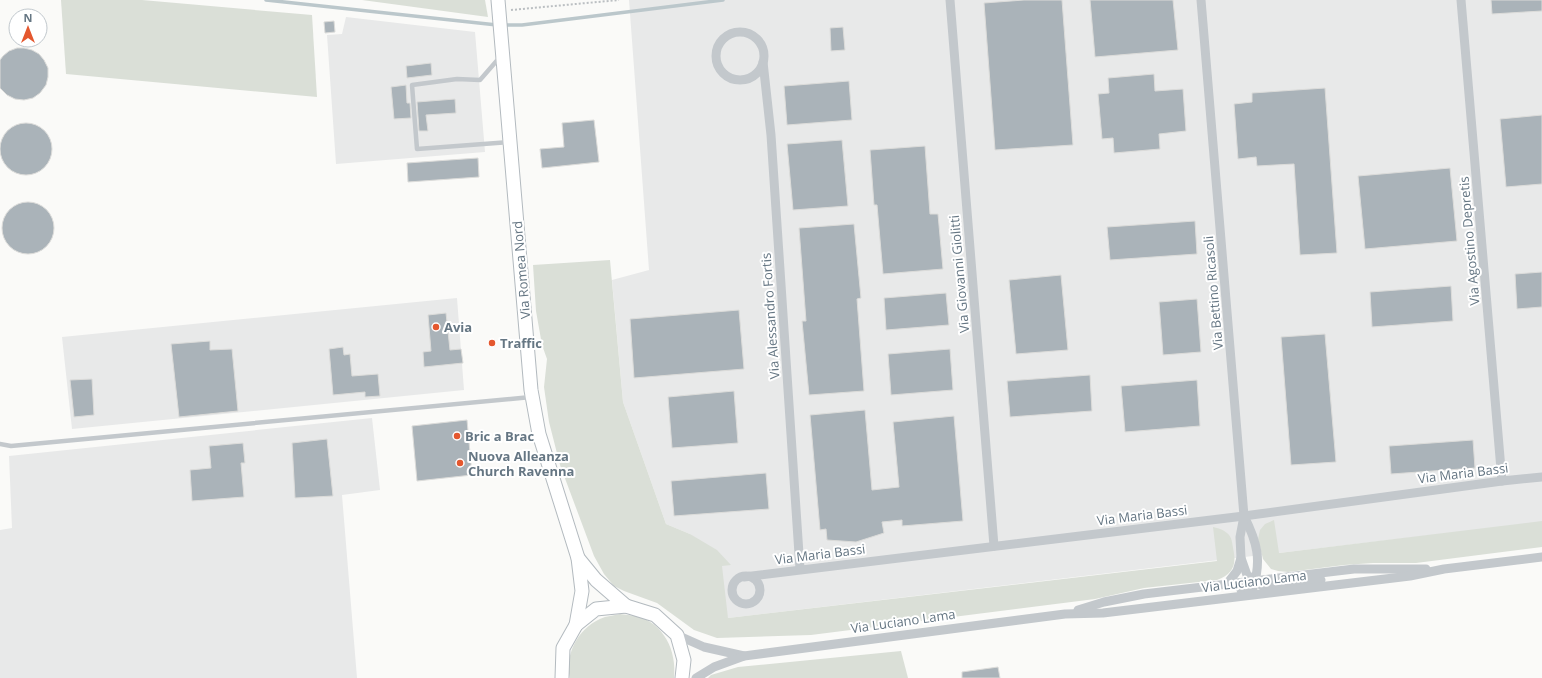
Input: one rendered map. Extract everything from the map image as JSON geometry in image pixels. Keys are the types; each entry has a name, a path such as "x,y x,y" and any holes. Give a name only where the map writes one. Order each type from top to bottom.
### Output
{"main road":[{"name":"Via Romea Nord","path":"498,3 533,397 539,434 578,558 582,591 576,625"},
{"name":"Via Romea Nord","path":"578,558 596,580 626,606"},
{"path":"562,678 563,648 576,625 596,609 626,606 655,615 677,635 684,660 682,678"}],"street":[{"name":"Via Giovanni Giolitti","path":"950,0 994,546"},
{"name":"Via Bettino Ricasoli","path":"1201,0 1244,516 1252,533 1258,556 1258,569 1255,581"},
{"name":"Via Agostino Depretis","path":"1461,0 1502,481"},
{"name":"Via Alessandro Fortis","path":"763,62 760,69 754,75 747,79 739,80 731,78 722,72 718,64 717,51 720,43 727,36 741,32 756,38 762,46 764,54 763,62 771,135 800,569"},
{"name":"Via Maria Bassi","path":"744,577 1244,516 1502,481 1542,477"},
{"path":"1244,516 1240,537 1241,558 1247,575 1255,581"},
{"path":"1258,556 1261,568 1268,574 1278,578"},
{"name":"Via Luciano Lama","path":"696,678 714,667 744,656 1065,614 1102,613 1410,576 1444,569 1542,557"},
{"path":"1227,584 1237,571 1241,558"},
{"name":"Via Luciano Lama","path":"1065,614 1104,602 1144,594 1227,584 1354,569 1444,569"},
{"name":"Via Luciano Lama","path":"1255,581 1264,587 1338,579 1361,582"},
{"name":"Via Luciano Lama","path":"1150,607 1169,600 1253,588 1255,581"},
{"name":"Via Luciano Lama","path":"677,635 704,647 744,656"}],"lane":[{"path":"503,52 480,80 457,79 412,85 417,149 511,142"},
{"path":"0,444 11,446 533,397"}],"path":[{"path":"498,3 513,11 619,0"}],"shaded area":[{"path":"61,0 142,0 312,15 317,97 66,74"},
{"path":"362,0 485,0 488,17"},
{"path":"629,0 1542,0 1542,522 728,618 690,534 666,524 623,402 612,280 649,270"},
{"path":"346,17 475,32 485,152 336,164 327,35 342,34"},
{"path":"610,260 623,402 666,524 690,534 717,550 731,565 722,566 728,618 1217,561 1213,527 1224,531 1231,538 1234,564 1227,575 1217,580 1144,588 1095,599 811,635 717,638 694,630 657,603 614,586 604,574 594,556 560,465 549,422 544,387 547,359 542,345 536,311 533,265"},
{"path":"457,298 464,390 72,429 62,337"},
{"path":"372,418 380,490 342,495 357,678 0,678 0,530 12,528 9,456"},
{"path":"1274,520 1279,553 1542,521 1542,547 1416,563 1373,563 1288,572 1278,571 1271,569 1263,559 1258,539 1260,530 1265,524"},
{"path":"620,614 636,616 646,620 661,632 671,648 674,678 570,678 569,659 581,633 596,621 605,617"},
{"path":"901,651 908,678 708,678 711,675 738,667"}],"building":[{"path":"1024,0 1062,0 1073,145 995,150 984,3"},
{"path":"1090,0 1173,0 1178,50 1095,57"},
{"path":"1491,0 1542,0 1542,11 1492,14"},
{"path":"334,21 335,32 325,33 324,22"},
{"path":"843,27 845,50 831,51 830,28"},
{"path":"17,48 32,50 39,54 44,60 48,68 46,85 40,93 33,98 24,100 15,99 7,95 0,88 0,60 9,51"},
{"path":"431,63 432,75 407,78 406,66"},
{"path":"1154,74 1155,91 1183,89 1186,131 1159,134 1160,149 1114,153 1113,138 1102,139 1098,94 1109,93 1108,78"},
{"path":"849,81 852,120 787,125 784,86"},
{"path":"406,85 407,103 410,103 411,118 394,119 391,87"},
{"path":"1325,88 1337,253 1300,255 1294,164 1257,166 1256,157 1238,159 1234,104 1252,102 1252,93"},
{"path":"455,99 456,113 426,115 428,131 419,131 417,102"},
{"path":"1542,115 1542,184 1506,187 1500,119"},
{"path":"594,120 599,162 542,168 540,149 564,147 562,123"},
{"path":"26,123 40,127 48,135 52,149 48,163 40,171 26,175 12,171 4,163 0,149 4,135 12,127"},
{"path":"842,140 848,206 793,210 787,144"},
{"path":"925,146 930,214 938,214 943,269 883,274 877,205 874,205 870,150"},
{"path":"478,158 479,177 408,182 407,163"},
{"path":"1450,168 1457,241 1365,249 1358,176"},
{"path":"23,202 33,202 42,206 50,214 54,223 54,233 50,242 42,250 33,254 23,254 14,250 6,242 2,233 2,223 6,214 14,206"},
{"path":"1195,221 1197,254 1110,260 1107,227"},
{"path":"854,224 861,298 857,299 864,391 809,395 802,321 806,321 799,228"},
{"path":"1542,272 1542,307 1517,309 1515,274"},
{"path":"1061,275 1068,350 1016,354 1009,280"},
{"path":"1451,286 1453,321 1372,327 1370,292"},
{"path":"946,293 949,325 886,330 884,298"},
{"path":"1197,299 1201,352 1163,355 1159,302"},
{"path":"739,310 744,369 634,378 630,319"},
{"path":"446,313 450,350 461,349 463,363 424,367 423,352 431,351 428,315"},
{"path":"1325,334 1336,462 1291,465 1281,337"},
{"path":"210,341 210,350 232,349 238,411 179,417 171,344"},
{"path":"343,347 344,355 350,354 352,376 378,374 380,396 365,397 365,392 333,395 329,349"},
{"path":"950,349 953,390 891,395 888,354"},
{"path":"1090,375 1092,411 1010,417 1007,381"},
{"path":"92,379 94,415 74,417 70,380"},
{"path":"1197,380 1200,426 1125,432 1121,386"},
{"path":"734,391 738,443 672,448 668,397"},
{"path":"865,410 872,490 899,487 893,422 954,416 963,521 902,526 902,520 882,522 884,533 856,542 827,540 826,529 820,530 810,415"},
{"path":"467,420 472,475 417,481 412,426"},
{"path":"327,439 333,496 295,498 292,443"},
{"path":"1473,440 1475,468 1391,474 1389,446"},
{"path":"243,443 245,463 241,463 244,497 192,501 190,470 211,468 209,446"},
{"path":"766,473 769,509 674,516 671,481"},
{"path":"998,667 1000,678 962,678 962,672"}],"waterway":[{"path":"266,0 497,25"},
{"path":"503,25 522,25 723,0"}],"place":[{"name":"Avia","path":"436,327"},
{"name":"Traffic","path":"492,343"},
{"name":"Bric a Brac","path":"457,436"},
{"name":"Nuova Alleanza Church Ravenna","path":"460,463"}]}
